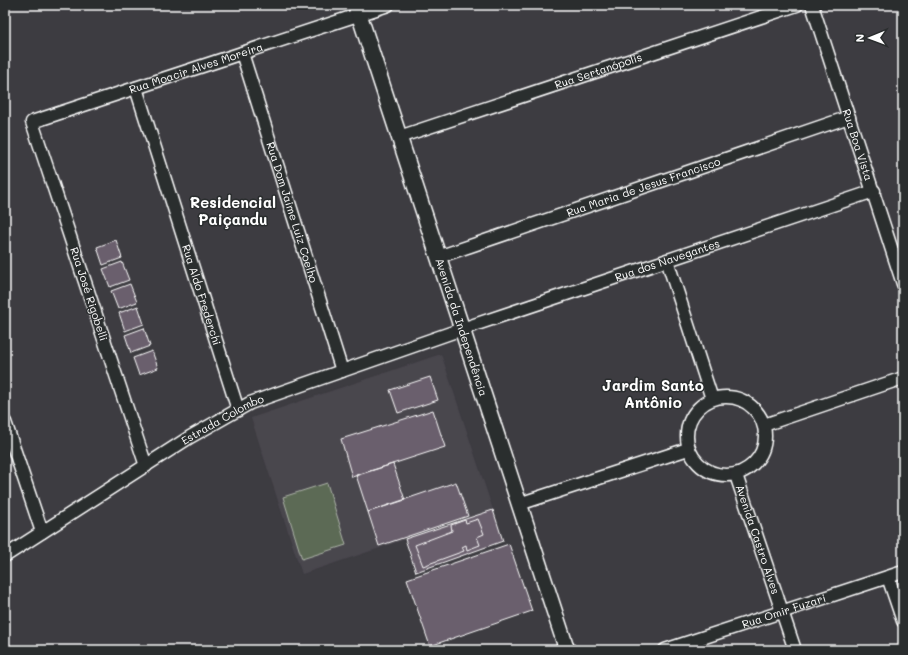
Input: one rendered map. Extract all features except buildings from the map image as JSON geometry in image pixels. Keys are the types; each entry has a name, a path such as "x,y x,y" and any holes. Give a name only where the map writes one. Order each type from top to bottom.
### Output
{"street":[{"name":"Rua Moacir Alves Moreira","path":"32,122 242,53 358,10 388,5"},
{"name":"Rua Sertanópolis","path":"399,137 797,5"},
{"name":"Rua Boa Vista","path":"812,5 874,191 903,284"},
{"name":"Avenida da Independência","path":"358,10 567,650"},
{"name":"Rua Dom Jaime Luiz Coelho","path":"242,53 342,371"},
{"name":"Rua Aldo Frederchi","path":"136,88 238,410"},
{"name":"Rua Maria de Jesus Francisco","path":"438,257 849,117"},
{"name":"Rua José Rigobelli","path":"32,122 146,466"},
{"name":"Rua dos Navegantes","path":"462,329 874,191"},
{"path":"667,260 712,399"},
{"name":"Estrada Colombo","path":"5,556 146,466 250,403 462,329"},
{"path":"764,425 903,378"},
{"path":"732,397 744,401 755,409 764,425 764,448 758,460 748,469 736,475 724,476 711,473 701,466 688,449 687,433 690,420 697,410 712,399 732,397"},
{"path":"5,422 42,532"},
{"path":"519,504 688,449"},
{"name":"Avenida Castro Alves","path":"736,475 795,650"},
{"name":"Rua Omir Fuzari","path":"665,650 682,647 782,611 903,572"},
{"path":"888,576 903,621"}],"shaded area":[{"path":"441,354 493,510 302,574 251,418"}],"green space":[{"path":"327,483 346,545 302,559 283,497"}],"district":[{"name":"Residencial Paiçandu","path":"233,212"},
{"name":"Jardim Santo Antônio","path":"653,394"}]}
